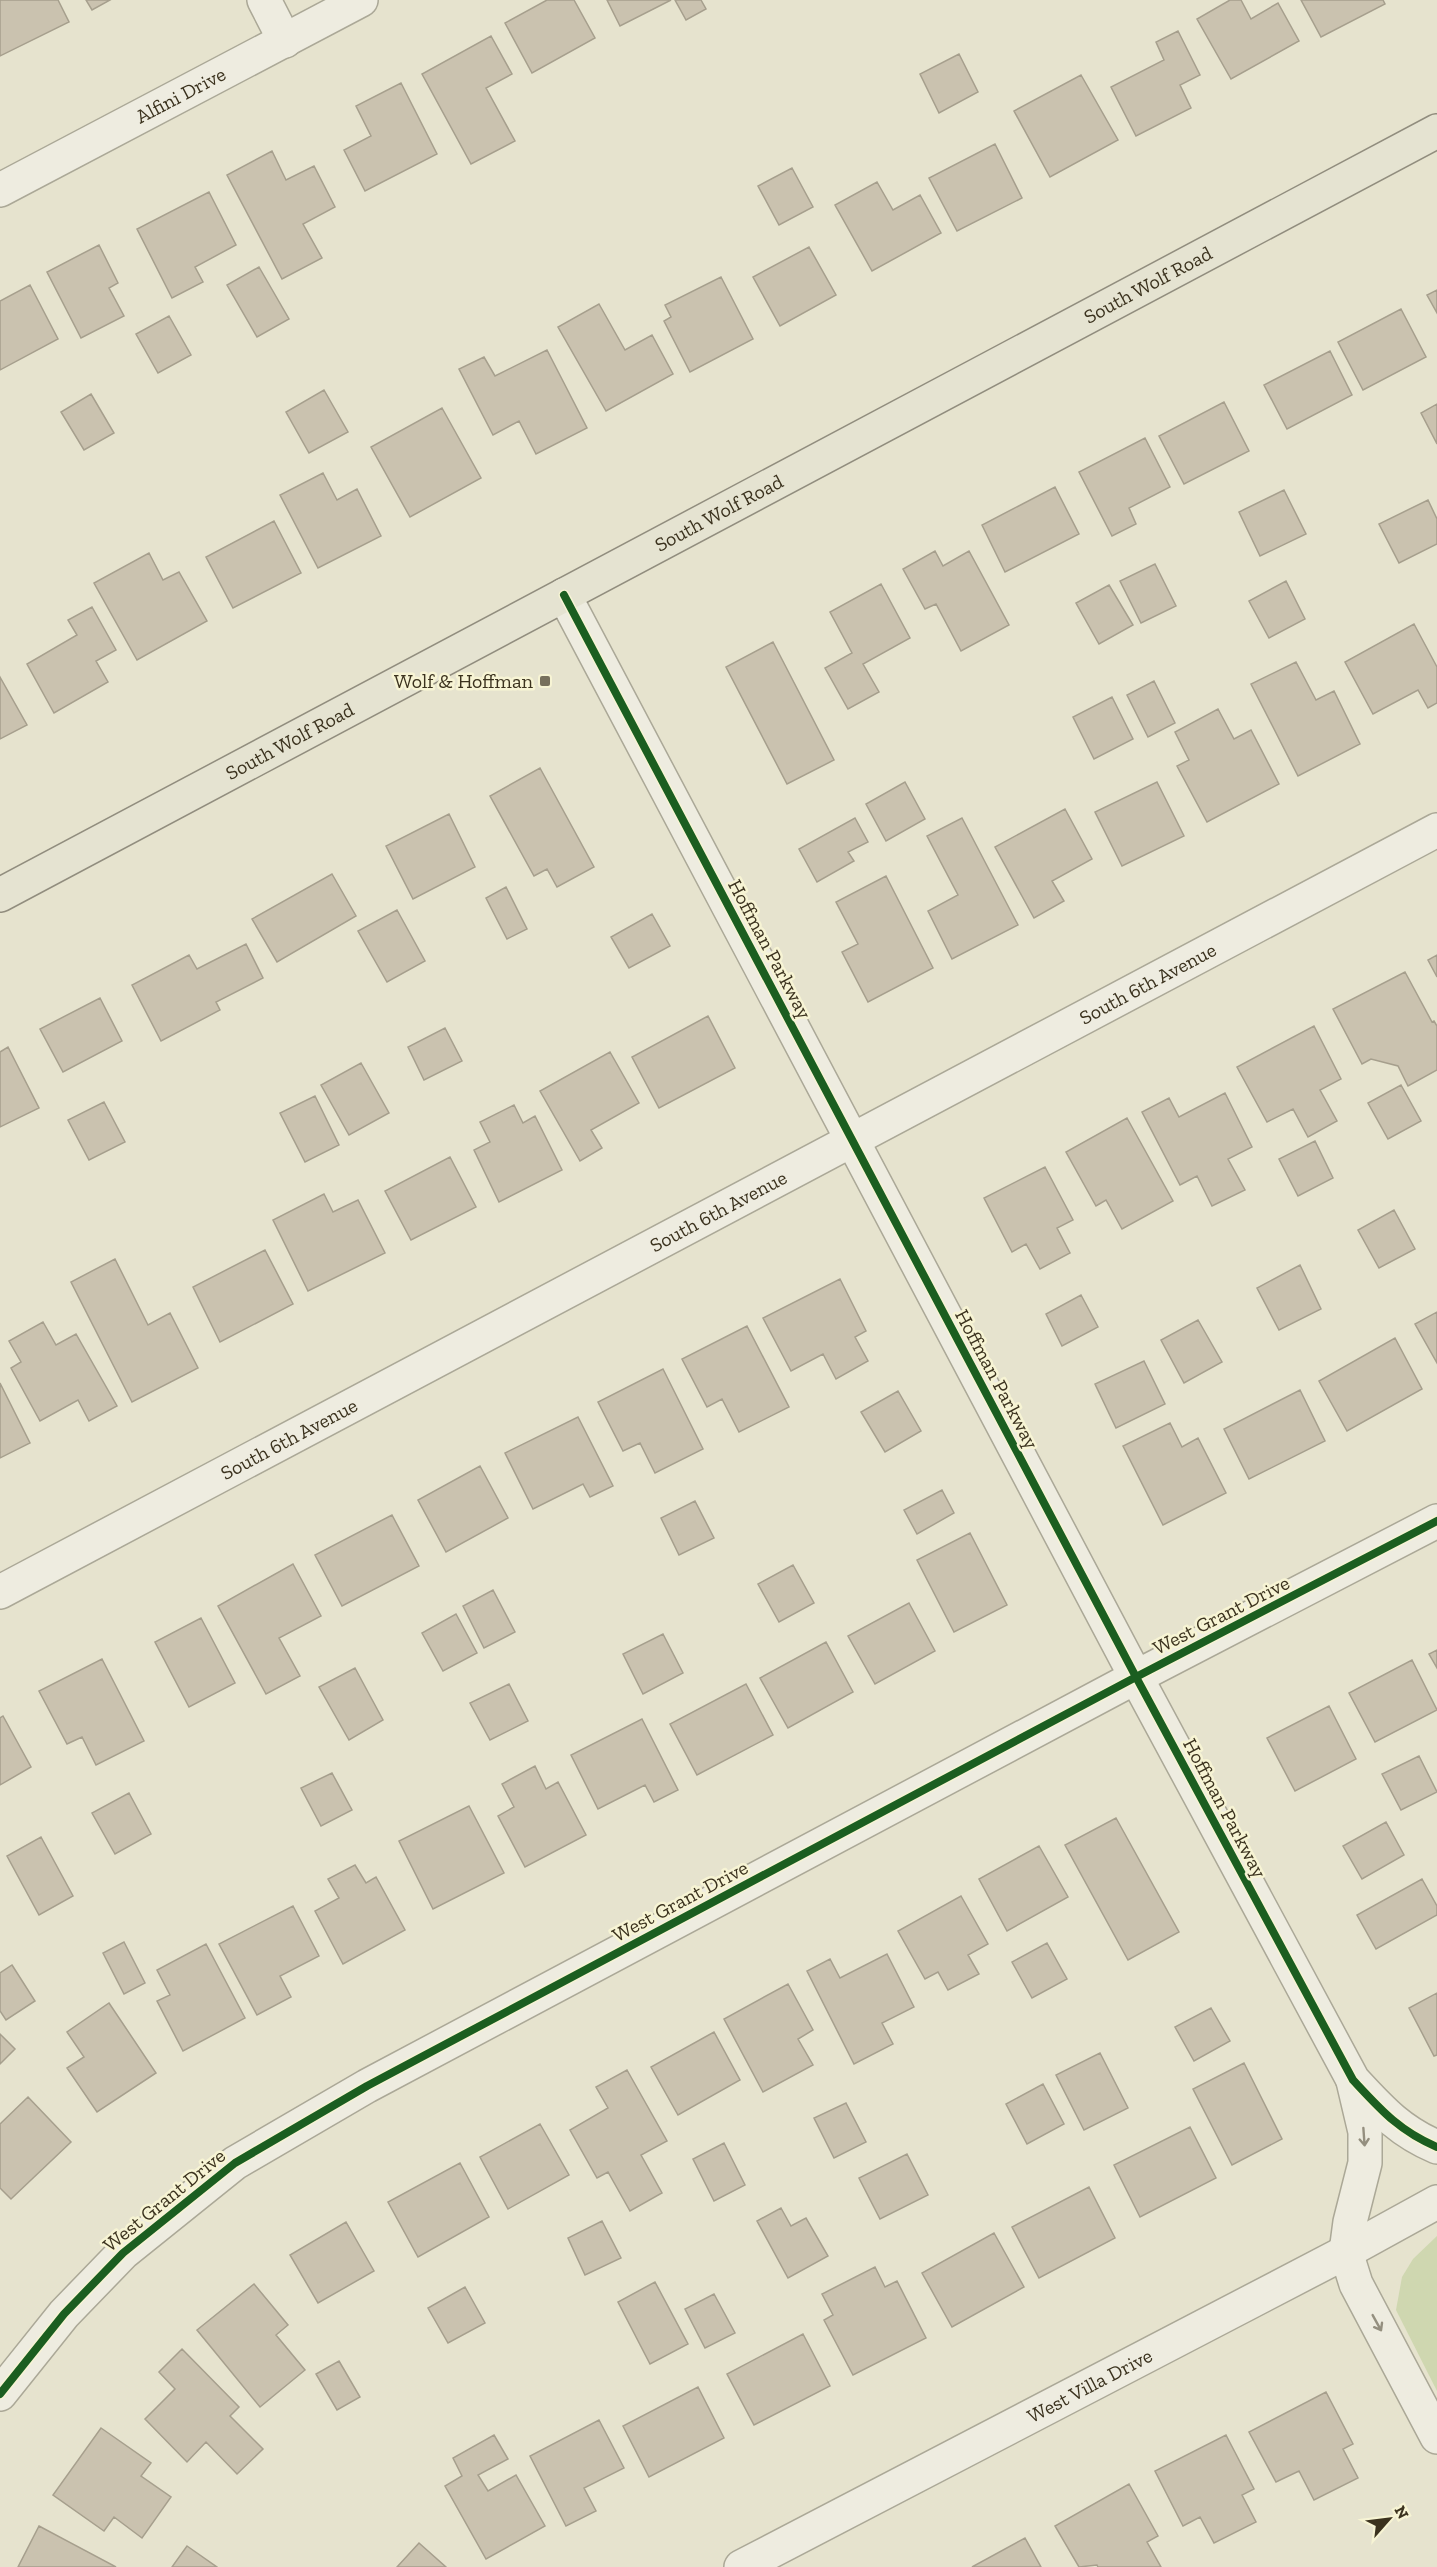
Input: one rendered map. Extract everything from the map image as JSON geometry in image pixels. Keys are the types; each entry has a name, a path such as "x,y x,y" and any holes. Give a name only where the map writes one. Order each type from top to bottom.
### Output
{"main road":[{"name":"South Wolf Road","path":"0,895 1437,130"}],"street":[{"path":"264,0 285,41"},
{"name":"Alfini Drive","path":"0,190 361,0"},
{"name":"Hoffman Parkway","path":"564,595 1136,1677 1353,2080 1389,2120 1416,2138 1437,2147"},
{"name":"South 6th Avenue","path":"0,1592 1437,830"},
{"name":"West Grant Drive","path":"0,2394 64,2314 123,2253 235,2163 367,2086 1136,1677 1437,1521"},
{"name":"Hoffman Parkway","path":"1353,2080 1365,2132 1365,2163 1350,2222 1346,2252 1356,2284 1437,2437"},
{"name":"West Villa Drive","path":"741,2567 1346,2252 1437,2202"}],"green space":[{"path":"1437,2236 1437,2391 1396,2310 1402,2277 1413,2259"}],"building":[{"path":"0,0 58,0 69,22 0,56"},
{"path":"86,0 110,0 92,10"},
{"path":"547,0 574,0 595,38 532,73 505,23"},
{"path":"607,0 671,0 620,26"},
{"path":"675,0 701,0 706,9 686,20"},
{"path":"1230,0 1241,0 1251,19 1278,3 1299,41 1231,79 1197,19"},
{"path":"1301,0 1383,0 1385,4 1321,37"},
{"path":"1178,31 1200,75 1180,85 1191,108 1136,136 1111,87 1164,60 1156,42"},
{"path":"491,36 512,74 486,88 515,141 471,164 422,74"},
{"path":"959,54 978,92 939,113 920,74"},
{"path":"1081,75 1118,140 1050,177 1014,111"},
{"path":"401,83 437,154 365,191 344,150 371,136 356,106"},
{"path":"995,144 1022,198 957,231 929,178"},
{"path":"272,151 286,180 314,166 335,207 303,224 322,258 282,279 227,175"},
{"path":"792,168 813,207 779,225 758,186"},
{"path":"877,182 893,210 920,195 941,233 872,271 835,205"},
{"path":"209,192 236,245 195,267 203,282 172,298 137,229"},
{"path":"99,245 118,283 109,288 124,316 81,338 47,272"},
{"path":"809,247 836,295 780,326 753,277"},
{"path":"259,267 289,319 257,337 227,285"},
{"path":"721,277 753,339 690,372 664,321 671,317 665,305"},
{"path":"30,285 58,339 0,370 0,301"},
{"path":"1437,290 1437,313 1427,295"},
{"path":"599,304 625,350 652,335 673,374 606,411 558,327"},
{"path":"1401,309 1426,357 1363,390 1338,342"},
{"path":"169,316 191,355 158,373 136,334"},
{"path":"547,350 587,428 536,454 519,421 493,435 459,369 484,357 495,376"},
{"path":"1330,351 1352,395 1287,429 1264,385"},
{"path":"324,390 348,432 309,453 286,412"},
{"path":"91,394 114,433 84,450 61,412"},
{"path":"1224,402 1249,451 1184,484 1159,436"},
{"path":"1437,404 1437,444 1421,413"},
{"path":"442,408 481,478 410,517 371,447"},
{"path":"1145,438 1170,487 1129,508 1136,524 1112,536 1079,472"},
{"path":"323,473 337,500 357,489 381,536 318,568 280,495"},
{"path":"1055,487 1079,534 1005,572 982,525"},
{"path":"1284,490 1306,534 1260,556 1239,512"},
{"path":"1428,500 1437,519 1437,544 1399,563 1379,524"},
{"path":"274,521 301,573 233,608 206,557"},
{"path":"935,551 943,566 969,551 1009,625 961,651 936,604 925,609 903,569"},
{"path":"149,553 163,580 179,572 207,621 137,660 94,583"},
{"path":"1155,564 1176,606 1141,623 1120,581"},
{"path":"1286,581 1305,619 1269,638 1249,601"},
{"path":"881,584 910,638 863,664 879,692 848,709 825,668 852,653 830,612"},
{"path":"1109,585 1133,625 1099,644 1076,603"},
{"path":"92,607 116,650 96,661 108,682 54,713 27,664 77,635 68,620"},
{"path":"1414,624 1437,667 1437,703 1428,708 1418,690 1373,714 1345,662"},
{"path":"773,642 834,760 787,784 726,667"},
{"path":"1296,662 1316,700 1334,691 1360,744 1298,776 1251,684"},
{"path":"0,677 27,725 0,739"},
{"path":"1154,681 1175,723 1148,737 1127,695"},
{"path":"1112,697 1133,739 1094,759 1073,717"},
{"path":"1218,709 1234,739 1251,730 1279,784 1207,822 1177,766 1189,760 1175,732"},
{"path":"540,768 594,867 557,887 547,869 534,876 490,796"},
{"path":"905,782 925,819 886,841 866,804"},
{"path":"1157,782 1184,836 1122,866 1095,812"},
{"path":"1065,809 1092,859 1052,881 1064,901 1034,918 995,847"},
{"path":"449,814 475,867 413,899 386,846"},
{"path":"855,818 868,842 848,852 854,861 817,882 799,849"},
{"path":"962,818 1018,925 952,959 928,911 958,895 927,836"},
{"path":"332,874 356,916 277,962 252,919"},
{"path":"886,876 933,968 868,1002 842,952 858,944 836,902"},
{"path":"506,887 527,929 507,939 486,898"},
{"path":"397,910 425,961 387,982 358,931"},
{"path":"652,914 670,946 629,968 611,937"},
{"path":"246,944 263,978 216,1002 220,1010 161,1041 132,985 189,955 197,969"},
{"path":"1437,955 1437,977 1428,960"},
{"path":"1405,972 1432,1022 1434,1021 1437,1026 1437,1070 1408,1086 1398,1066 1371,1059 1362,1064 1333,1009"},
{"path":"100,998 122,1041 63,1072 40,1029"},
{"path":"708,1016 735,1068 659,1108 632,1057"},
{"path":"1314,1026 1341,1079 1320,1090 1337,1121 1308,1137 1293,1109 1267,1122 1237,1067"},
{"path":"445,1028 462,1061 424,1080 408,1047"},
{"path":"8,1047 39,1108 0,1127 0,1052"},
{"path":"610,1052 639,1103 591,1130 602,1148 580,1161 540,1091"},
{"path":"361,1063 389,1113 349,1135 321,1085"},
{"path":"1401,1085 1421,1121 1388,1139 1368,1103"},
{"path":"1225,1093 1252,1147 1228,1159 1245,1190 1212,1206 1197,1176 1180,1185 1142,1112 1169,1098 1179,1117"},
{"path":"315,1096 339,1145 305,1162 280,1113"},
{"path":"104,1102 125,1142 89,1160 68,1120"},
{"path":"514,1105 523,1123 535,1116 562,1170 499,1202 474,1150 490,1142 480,1122"},
{"path":"1127,1118 1173,1201 1122,1229 1106,1200 1096,1206 1066,1152"},
{"path":"1315,1141 1333,1178 1298,1196 1279,1159"},
{"path":"450,1157 476,1207 411,1240 385,1191"},
{"path":"1045,1167 1073,1220 1057,1228 1070,1253 1040,1269 1026,1244 1012,1252 984,1198"},
{"path":"324,1194 333,1212 358,1200 385,1253 308,1291 273,1220"},
{"path":"1394,1210 1415,1249 1379,1268 1358,1230"},
{"path":"265,1250 293,1304 220,1342 193,1287"},
{"path":"115,1259 148,1325 170,1313 198,1368 132,1402 71,1282"},
{"path":"1300,1265 1321,1309 1279,1330 1257,1288"},
{"path":"840,1279 866,1331 855,1337 868,1361 836,1379 823,1354 791,1371 763,1318"},
{"path":"1081,1295 1098,1327 1062,1346 1046,1314"},
{"path":"1437,1312 1437,1363 1415,1324"},
{"path":"1198,1320 1222,1362 1184,1383 1161,1340"},
{"path":"43,1322 56,1345 76,1334 117,1406 89,1421 78,1400 40,1421 11,1368 21,1362 9,1341"},
{"path":"747,1326 789,1407 739,1432 722,1399 707,1407 682,1359"},
{"path":"1395,1338 1422,1389 1347,1431 1319,1381"},
{"path":"1144,1361 1165,1404 1116,1428 1095,1384"},
{"path":"663,1369 703,1449 655,1473 640,1443 623,1451 598,1402"},
{"path":"0,1383 30,1443 0,1458"},
{"path":"1300,1390 1325,1441 1249,1479 1224,1429"},
{"path":"898,1391 921,1431 885,1452 861,1412"},
{"path":"578,1417 613,1486 590,1497 583,1484 533,1509 505,1453"},
{"path":"1170,1423 1182,1447 1198,1438 1226,1493 1163,1525 1123,1446"},
{"path":"480,1466 508,1518 446,1552 418,1500"},
{"path":"942,1490 954,1513 917,1534 904,1510"},
{"path":"695,1501 714,1538 679,1555 661,1518"},
{"path":"392,1515 419,1566 342,1606 315,1555"},
{"path":"970,1533 1007,1605 954,1632 917,1560"},
{"path":"293,1564 321,1616 279,1638 300,1676 266,1694 218,1606"},
{"path":"793,1565 814,1603 779,1622 758,1584"},
{"path":"493,1590 515,1632 484,1648 463,1606"},
{"path":"909,1603 935,1651 875,1684 848,1636"},
{"path":"456,1614 477,1653 443,1671 422,1633"},
{"path":"201,1618 235,1683 189,1707 155,1642"},
{"path":"663,1634 683,1673 643,1694 623,1654"},
{"path":"826,1642 853,1692 788,1728 760,1678"},
{"path":"1437,1650 1437,1668 1429,1654"},
{"path":"102,1659 144,1741 96,1765 82,1737 67,1744 39,1691"},
{"path":"1412,1660 1437,1710 1375,1742 1349,1693"},
{"path":"355,1668 383,1720 349,1740 319,1687"},
{"path":"509,1684 528,1721 490,1740 470,1703"},
{"path":"746,1684 773,1735 697,1775 670,1724"},
{"path":"1329,1706 1356,1759 1295,1791 1267,1738"},
{"path":"3,1716 31,1767 0,1785 0,1718"},
{"path":"642,1719 678,1790 654,1802 645,1785 598,1809 571,1755"},
{"path":"1419,1756 1437,1792 1401,1810 1382,1774"},
{"path":"535,1766 546,1789 558,1782 586,1835 525,1867 498,1816 514,1807 502,1784"},
{"path":"332,1773 352,1810 321,1826 301,1788"},
{"path":"129,1793 151,1834 115,1854 92,1813"},
{"path":"469,1806 504,1873 433,1909 399,1841"},
{"path":"1116,1818 1179,1932 1128,1960 1065,1845"},
{"path":"1386,1822 1404,1855 1362,1879 1343,1846"},
{"path":"41,1837 73,1896 39,1915 7,1856"},
{"path":"1039,1846 1068,1897 1007,1931 979,1879"},
{"path":"355,1865 366,1883 376,1877 405,1930 343,1964 315,1911 339,1898 328,1879"},
{"path":"1422,1879 1437,1906 1437,1915 1376,1949 1357,1915"},
{"path":"961,1896 988,1944 968,1955 979,1974 948,1990 938,1972 925,1979 898,1931"},
{"path":"293,1906 319,1956 280,1976 291,1997 257,2015 219,1944"},
{"path":"124,1942 145,1983 124,1994 103,1953"},
{"path":"1047,1943 1067,1979 1032,1998 1012,1962"},
{"path":"206,1944 245,2018 183,2051 157,2001 170,1995 157,1970"},
{"path":"887,1954 914,2007 882,2023 893,2044 854,2064 807,1971 830,1959 840,1978"},
{"path":"12,1965 35,2001 6,2020 0,2011 0,1973"},
{"path":"788,1984 813,2030 798,2039 813,2065 763,2092 724,2019"},
{"path":"1437,1993 1437,2055 1434,2056 1409,2008"},
{"path":"109,2003 156,2073 97,2112 67,2068 84,2057 67,2032"},
{"path":"1211,2008 1230,2041 1194,2061 1175,2027"},
{"path":"714,2032 740,2080 678,2115 651,2067"},
{"path":"0,2034 15,2049 0,2064"},
{"path":"1100,2053 1128,2108 1084,2130 1056,2075"},
{"path":"1244,2063 1282,2139 1232,2165 1193,2089"},
{"path":"627,2070 667,2141 641,2155 662,2193 630,2211 608,2172 597,2178 570,2130 608,2108 596,2087"},
{"path":"1043,2084 1064,2124 1027,2144 1006,2104"},
{"path":"28,2097 71,2142 11,2199 0,2188 0,2124"},
{"path":"846,2103 866,2142 834,2158 814,2118"},
{"path":"540,2124 569,2175 508,2209 480,2157"},
{"path":"1190,2127 1216,2178 1140,2217 1114,2165"},
{"path":"724,2143 745,2185 714,2201 693,2159"},
{"path":"907,2154 928,2195 880,2219 859,2178"},
{"path":"460,2163 489,2217 418,2257 388,2202"},
{"path":"1089,2187 1115,2238 1039,2278 1012,2227"},
{"path":"781,2208 791,2226 806,2218 828,2256 788,2278 757,2221"},
{"path":"602,2221 621,2258 585,2275 568,2238"},
{"path":"346,2222 374,2271 318,2303 290,2255"},
{"path":"994,2233 1024,2287 952,2327 922,2273"},
{"path":"875,2267 885,2287 897,2281 926,2338 853,2375 824,2320 833,2315 822,2294"},
{"path":"655,2282 688,2344 650,2364 618,2302"},
{"path":"254,2284 288,2325 276,2335 305,2370 260,2407 197,2330"},
{"path":"465,2287 485,2323 448,2343 428,2308"},
{"path":"714,2294 735,2333 705,2348 685,2309"},
{"path":"803,2334 830,2386 754,2425 727,2374"},
{"path":"182,2349 239,2407 230,2416 263,2449 237,2474 206,2442 187,2462 145,2419 175,2389 159,2372"},
{"path":"339,2361 360,2397 337,2410 316,2374"},
{"path":"698,2387 724,2438 649,2477 623,2426"},
{"path":"1326,2392 1353,2444 1343,2449 1358,2478 1314,2500 1299,2471 1276,2482 1249,2432"},
{"path":"599,2420 624,2468 584,2488 596,2511 566,2526 530,2456"},
{"path":"101,2428 151,2463 141,2476 171,2497 142,2538 114,2517 104,2531 53,2495"},
{"path":"494,2435 508,2459 478,2475 488,2491 516,2475 545,2526 486,2559 445,2486 462,2476 453,2458"},
{"path":"1226,2435 1254,2489 1242,2495 1256,2522 1214,2543 1200,2517 1183,2526 1155,2471"},
{"path":"1129,2484 1158,2536 1147,2542 1161,2567 1098,2567 1097,2565 1079,2567 1055,2526"},
{"path":"39,2526 116,2567 18,2567"},
{"path":"1025,2538 1041,2567 972,2567"},
{"path":"419,2543 446,2567 397,2567"},
{"path":"187,2546 217,2567 172,2567"}],"cycle path":[{"path":"564,595 1136,1677 1353,2080 1381,2110 1401,2126 1437,2147"},
{"path":"0,2394 64,2314 123,2253 235,2163 367,2086 1136,1677 1437,1521"}],"place":[{"name":"Wolf & Hoffman","path":"545,681"}]}
